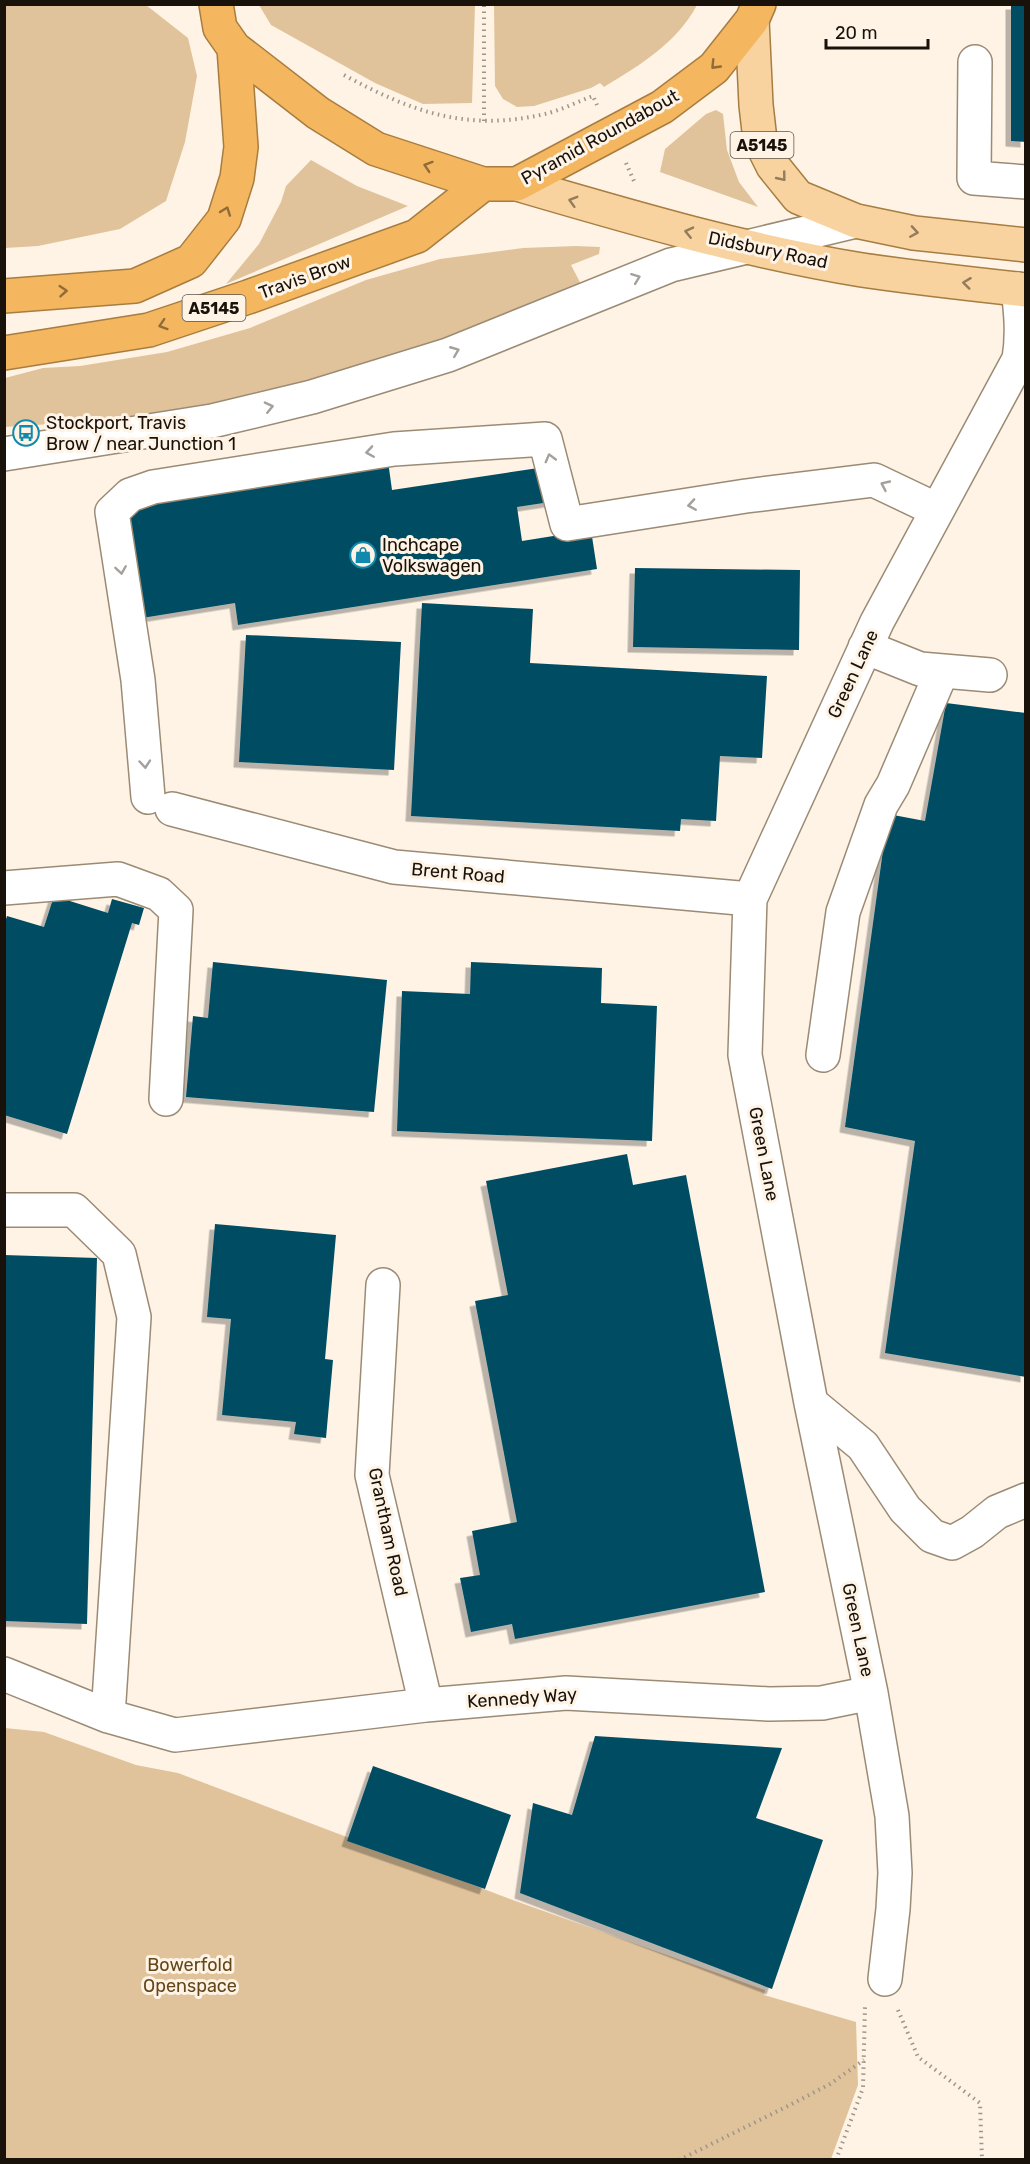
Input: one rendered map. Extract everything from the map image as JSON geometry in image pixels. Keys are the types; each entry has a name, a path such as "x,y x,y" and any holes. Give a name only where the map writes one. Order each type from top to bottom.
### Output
{"highway":[{"name":"Pyramid Roundabout","path":"197,4 318,113 376,149 483,184 516,184 662,107 714,68 756,12"},
{"path":"4,296 135,286 191,261 224,219 237,178 242,147 224,27"},
{"name":"Travis Brow","path":"4,353 149,330 248,297 417,236 483,184"}],"main road":[{"name":"A5145","path":"756,12 756,105 760,140 773,166 798,197 856,221 914,233 1026,245"},
{"name":"Didsbury Road","path":"516,184 650,223 746,246 862,270 1022,289"}],"street":[{"path":"975,62 974,178 1026,182"},
{"path":"4,454 212,421 312,397 448,354 671,265 856,221"},
{"name":"Green Lane","path":"890,1991 894,1848 887,1780 811,1403 745,1055 750,899 877,622 937,510 1017,376 1022,340 1022,289"},
{"name":"Brent Road","path":"750,899 394,867 159,803 112,512 130,495 153,488 393,449 545,439 567,524 746,496 873,480 937,510"},
{"path":"865,647 920,669 990,675"},
{"path":"824,1054 843,912 881,805 893,785 942,671"},
{"path":"4,888 117,879 159,894 176,910 166,1099"},
{"path":"4,1210 74,1210 119,1254 134,1317 108,1716 4,1674"},
{"name":"Grantham Road","path":"383,1285 372,1475 426,1705"},
{"path":"811,1403 863,1446 905,1509 932,1536 952,1543 972,1532 997,1512 1026,1500"},
{"name":"Kennedy Way","path":"108,1716 175,1735 426,1705 566,1693 769,1704 822,1703 871,1693"}],"path":[{"path":"484,4 484,121"},
{"path":"344,75 383,96 447,118 484,121 521,118 548,113 593,96"},
{"path":"836,2160 862,2088 866,2005 890,1991 918,2057 980,2103 982,2160"},
{"path":"680,2160 820,2090 864,2060"}],"green space":[{"path":"494,4 697,5 689,19 668,42 604,87 600,83 534,106 517,107 503,99 495,86"},
{"path":"4,5 146,5 188,38 197,76 185,142 166,201 120,229 38,246 5,248"},
{"path":"259,5 475,5 472,103 423,104 375,83 271,25"},
{"path":"716,110 723,114 727,150 739,182 758,207 660,172 665,149 706,114"},
{"path":"311,160 357,186 408,206 226,284 259,244 281,202 286,186"},
{"path":"600,247 599,254 571,265 583,288 457,339 309,383 218,406 112,420 5,427 5,378 43,368 80,366 167,352 250,328 366,280 440,259 523,248"},
{"name":"Bowerfold Openspace","path":"5,1728 44,1732 136,1765 178,1773 510,1899 765,1990 764,1995 856,2022 858,2085 831,2159 5,2160"}],"building":[{"path":"1011,4 1026,4 1026,142 1011,141"},
{"name":"Inchcape Volkswagen","path":"388,461 392,490 545,467 550,502 517,507 522,541 591,530 597,569 238,625 235,603 142,618 124,502"},
{"path":"635,568 800,570 799,650 633,647"},
{"path":"422,603 533,609 530,663 767,676 762,758 720,756 716,821 681,819 680,831 411,816"},
{"path":"246,635 401,642 394,770 239,762"},
{"path":"946,703 1026,713 1026,1377 885,1353 915,1141 845,1127 888,814 925,821"},
{"path":"54,896 108,913 112,899 144,908 139,925 132,923 67,1134 4,1115 4,925 7,916 44,927"},
{"path":"213,962 387,980 374,1112 186,1097 193,1016 208,1018"},
{"path":"471,962 602,968 601,1003 657,1006 652,1141 397,1131 402,991 470,994"},
{"path":"627,1154 633,1185 686,1175 765,1592 515,1639 512,1624 471,1632 460,1578 480,1575 472,1531 517,1522 475,1301 508,1295 486,1181"},
{"path":"215,1224 336,1235 325,1359 333,1360 326,1438 294,1434 296,1422 222,1415 231,1319 207,1317"},
{"path":"4,1255 97,1258 87,1624 4,1621"},
{"path":"595,1736 782,1748 756,1818 823,1840 772,1989 520,1893 533,1803 572,1815"},
{"path":"373,1766 511,1815 485,1889 347,1841"}],"place":[{"name":"Stockport, Travis Brow / near Junction 1","path":"26,433"},
{"name":"Inchcape Volkswagen","path":"363,555"}]}
